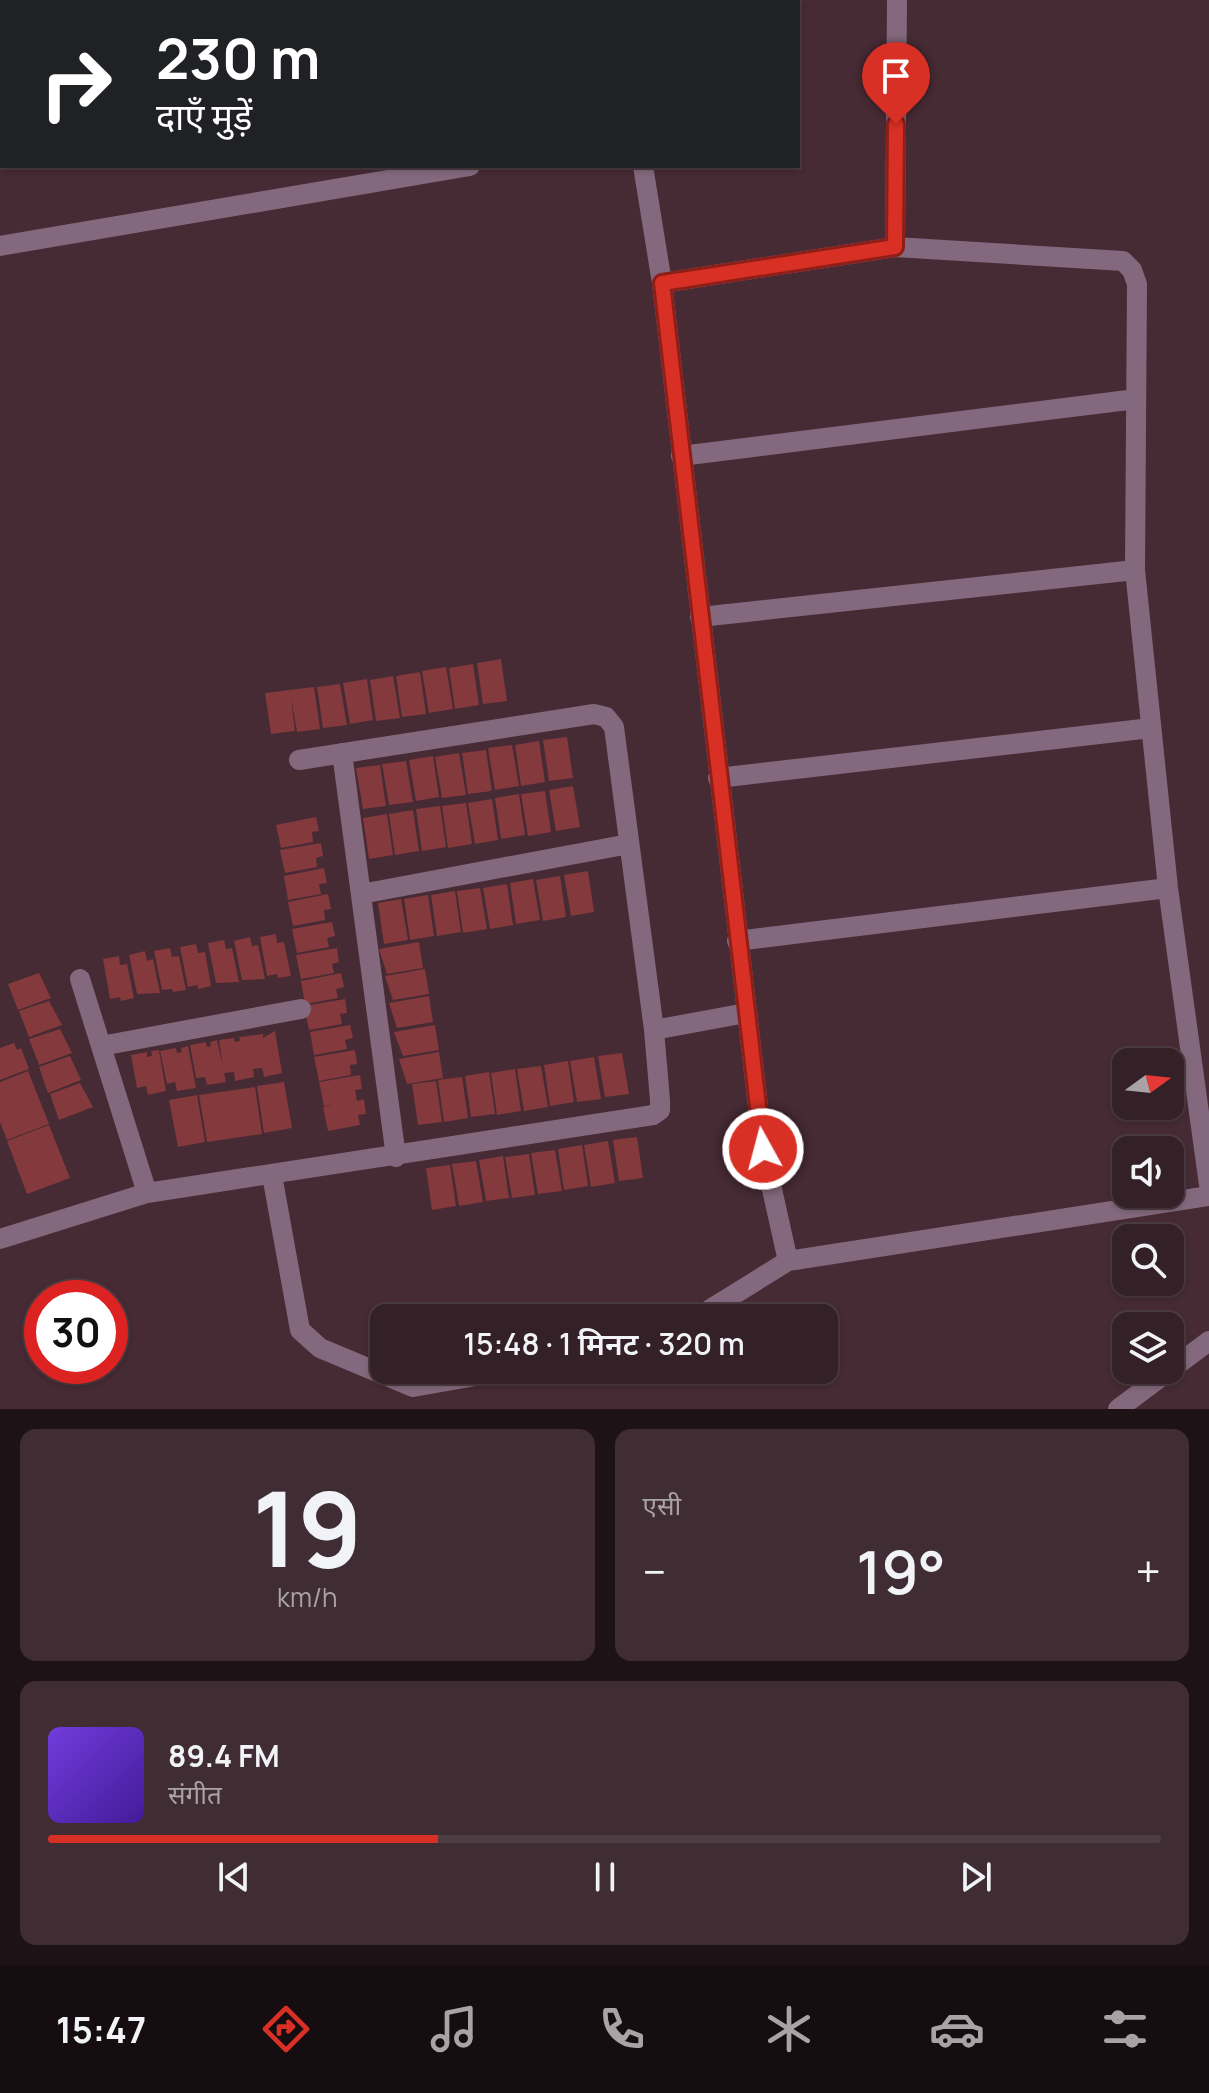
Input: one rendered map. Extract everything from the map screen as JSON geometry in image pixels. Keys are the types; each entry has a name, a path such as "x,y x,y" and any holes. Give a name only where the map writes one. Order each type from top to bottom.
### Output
{"street":[{"path":"895,247 897,0"},
{"path":"0,246 458,168"},
{"path":"643,168 662,283 763,1149 788,1261"},
{"path":"662,283 895,247 1123,261 1132,270 1137,284 1135,570 1168,888 1209,1185"},
{"path":"681,456 1136,399"},
{"path":"700,617 1135,570"},
{"path":"0,1239 147,1193 396,1157 653,1115 660,1110 654,1030 614,727 606,717 594,714 299,760"},
{"path":"718,778 1151,728"},
{"path":"342,753 396,1157"},
{"path":"361,894 629,844"},
{"path":"737,941 1168,888"},
{"path":"80,979 147,1193"},
{"path":"101,1046 301,1009"},
{"path":"654,1030 746,1013"},
{"path":"272,1175 300,1330 320,1348 370,1369"},
{"path":"719,1304 788,1261 1209,1196"},
{"path":"1118,1409 1209,1341"},
{"path":"406,1384 413,1387 430,1384"}],"building":[{"path":"501,659 507,701 483,704 477,663"},
{"path":"473,664 479,705 455,709 449,668"},
{"path":"446,667 453,709 429,713 422,671"},
{"path":"420,672 426,714 402,717 396,676"},
{"path":"393,676 400,718 376,721 370,680"},
{"path":"367,679 373,720 350,724 343,683"},
{"path":"340,684 347,725 323,728 317,687"},
{"path":"314,687 320,729 297,732 291,697 295,731 271,734 265,693"},
{"path":"567,737 573,778 549,781 543,740"},
{"path":"539,741 545,782 521,786 515,745"},
{"path":"512,745 519,786 495,790 488,748"},
{"path":"486,750 492,791 468,794 462,753"},
{"path":"459,753 466,795 442,798 435,757"},
{"path":"433,756 439,797 416,801 409,760"},
{"path":"406,761 413,802 389,805 382,764"},
{"path":"380,765 386,806 363,809 356,768"},
{"path":"573,786 580,827 556,831 549,790"},
{"path":"545,791 551,832 528,836 521,794"},
{"path":"519,794 525,835 501,839 495,798"},
{"path":"492,799 498,840 475,844 468,803"},
{"path":"466,803 472,844 448,848 442,806"},
{"path":"440,806 446,847 422,851 416,809"},
{"path":"413,810 419,851 395,855 389,814"},
{"path":"387,814 393,855 369,859 363,818"},
{"path":"316,817 319,831 312,832 313,842 281,848 276,825"},
{"path":"321,843 323,856 316,858 317,867 285,873 280,850"},
{"path":"324,868 327,883 319,884 321,894 288,900 284,876"},
{"path":"588,871 594,912 571,916 564,875"},
{"path":"560,876 566,917 543,921 536,880"},
{"path":"533,879 540,920 516,924 510,883"},
{"path":"507,884 513,925 490,929 483,888"},
{"path":"480,888 487,929 463,933 457,891"},
{"path":"455,891 461,932 437,936 431,895"},
{"path":"328,894 331,909 324,910 325,920 293,926 288,902"},
{"path":"428,895 434,936 410,940 404,899"},
{"path":"401,899 408,940 384,944 378,903"},
{"path":"332,922 335,936 327,938 329,947 297,953 292,929"},
{"path":"276,934 277,943 284,942 291,976 267,976 260,937"},
{"path":"250,937 252,946 258,945 265,979 242,980 234,941"},
{"path":"224,940 226,949 232,948 239,982 216,983 208,943"},
{"path":"419,942 423,968 387,974 379,949"},
{"path":"196,944 198,953 205,952 211,986 198,989 198,985 188,987 180,947"},
{"path":"170,948 172,957 179,956 186,990 162,990 154,951"},
{"path":"337,948 339,962 332,964 334,973 301,979 296,955"},
{"path":"145,951 147,961 153,959 160,993 137,994 129,955"},
{"path":"119,956 120,965 127,964 134,998 121,1001 120,997 110,999 103,959"},
{"path":"425,969 429,994 393,1000 385,976"},
{"path":"39,973 51,998 18,1010 8,984"},
{"path":"341,973 344,987 336,989 338,998 305,1004 301,981"},
{"path":"429,996 433,1022 397,1028 389,1003"},
{"path":"345,999 347,1013 340,1014 342,1024 309,1030 304,1006"},
{"path":"49,1001 62,1025 29,1037 19,1011"},
{"path":"350,1025 353,1038 345,1040 347,1049 314,1055 310,1032"},
{"path":"435,1025 439,1050 403,1056 394,1032"},
{"path":"60,1029 72,1053 39,1065 29,1039"},
{"path":"275,1031 282,1073 264,1077 262,1068 253,1069 254,1077 235,1081 234,1072 224,1073 226,1082 207,1085 205,1077 196,1078 190,1045 206,1042 207,1047 217,1040 223,1067 219,1040 234,1038 235,1042 240,1041 239,1037 263,1034 263,1038"},
{"path":"14,1043 17,1050 21,1048 29,1069 0,1080 0,1048"},
{"path":"188,1046 196,1088 177,1091 175,1082 167,1084 160,1051 176,1048 177,1053"},
{"path":"159,1050 166,1091 148,1095 146,1086 137,1088 131,1055 147,1052 147,1057 152,1056 151,1051"},
{"path":"355,1050 357,1064 350,1065 351,1075 319,1081 314,1057"},
{"path":"439,1052 443,1078 407,1084 399,1059"},
{"path":"622,1053 629,1094 605,1097 598,1056"},
{"path":"70,1056 81,1080 48,1093 39,1067"},
{"path":"594,1057 601,1099 577,1102 570,1061"},
{"path":"568,1061 574,1102 550,1106 544,1065"},
{"path":"541,1066 548,1107 524,1111 517,1069"},
{"path":"515,1069 521,1111 497,1115 491,1073"},
{"path":"28,1071 49,1124 7,1140 0,1122 0,1082"},
{"path":"489,1072 495,1114 471,1117 465,1076"},
{"path":"360,1075 362,1089 355,1090 357,1101 364,1099 366,1114 358,1115 360,1125 328,1131 323,1107 333,1105 324,1106 319,1082"},
{"path":"462,1077 468,1118 444,1122 438,1080"},
{"path":"436,1081 442,1122 418,1125 412,1084"},
{"path":"284,1082 292,1128 264,1133 257,1086"},
{"path":"80,1083 93,1107 59,1120 50,1094"},
{"path":"255,1087 262,1134 207,1142 199,1095"},
{"path":"197,1095 205,1142 178,1147 169,1100"},
{"path":"49,1125 70,1178 27,1194 7,1141"},
{"path":"637,1137 643,1178 619,1181 613,1140"},
{"path":"608,1141 615,1183 591,1187 584,1145"},
{"path":"582,1145 588,1186 564,1190 558,1149"},
{"path":"555,1150 562,1191 538,1194 531,1153"},
{"path":"529,1154 535,1195 512,1198 505,1157"},
{"path":"503,1156 509,1198 486,1201 479,1160"},
{"path":"476,1161 483,1202 459,1206 452,1164"},
{"path":"450,1165 456,1206 432,1210 426,1168"}],"route":[{"path":"763,1149 662,283 895,247 896,124"}]}
